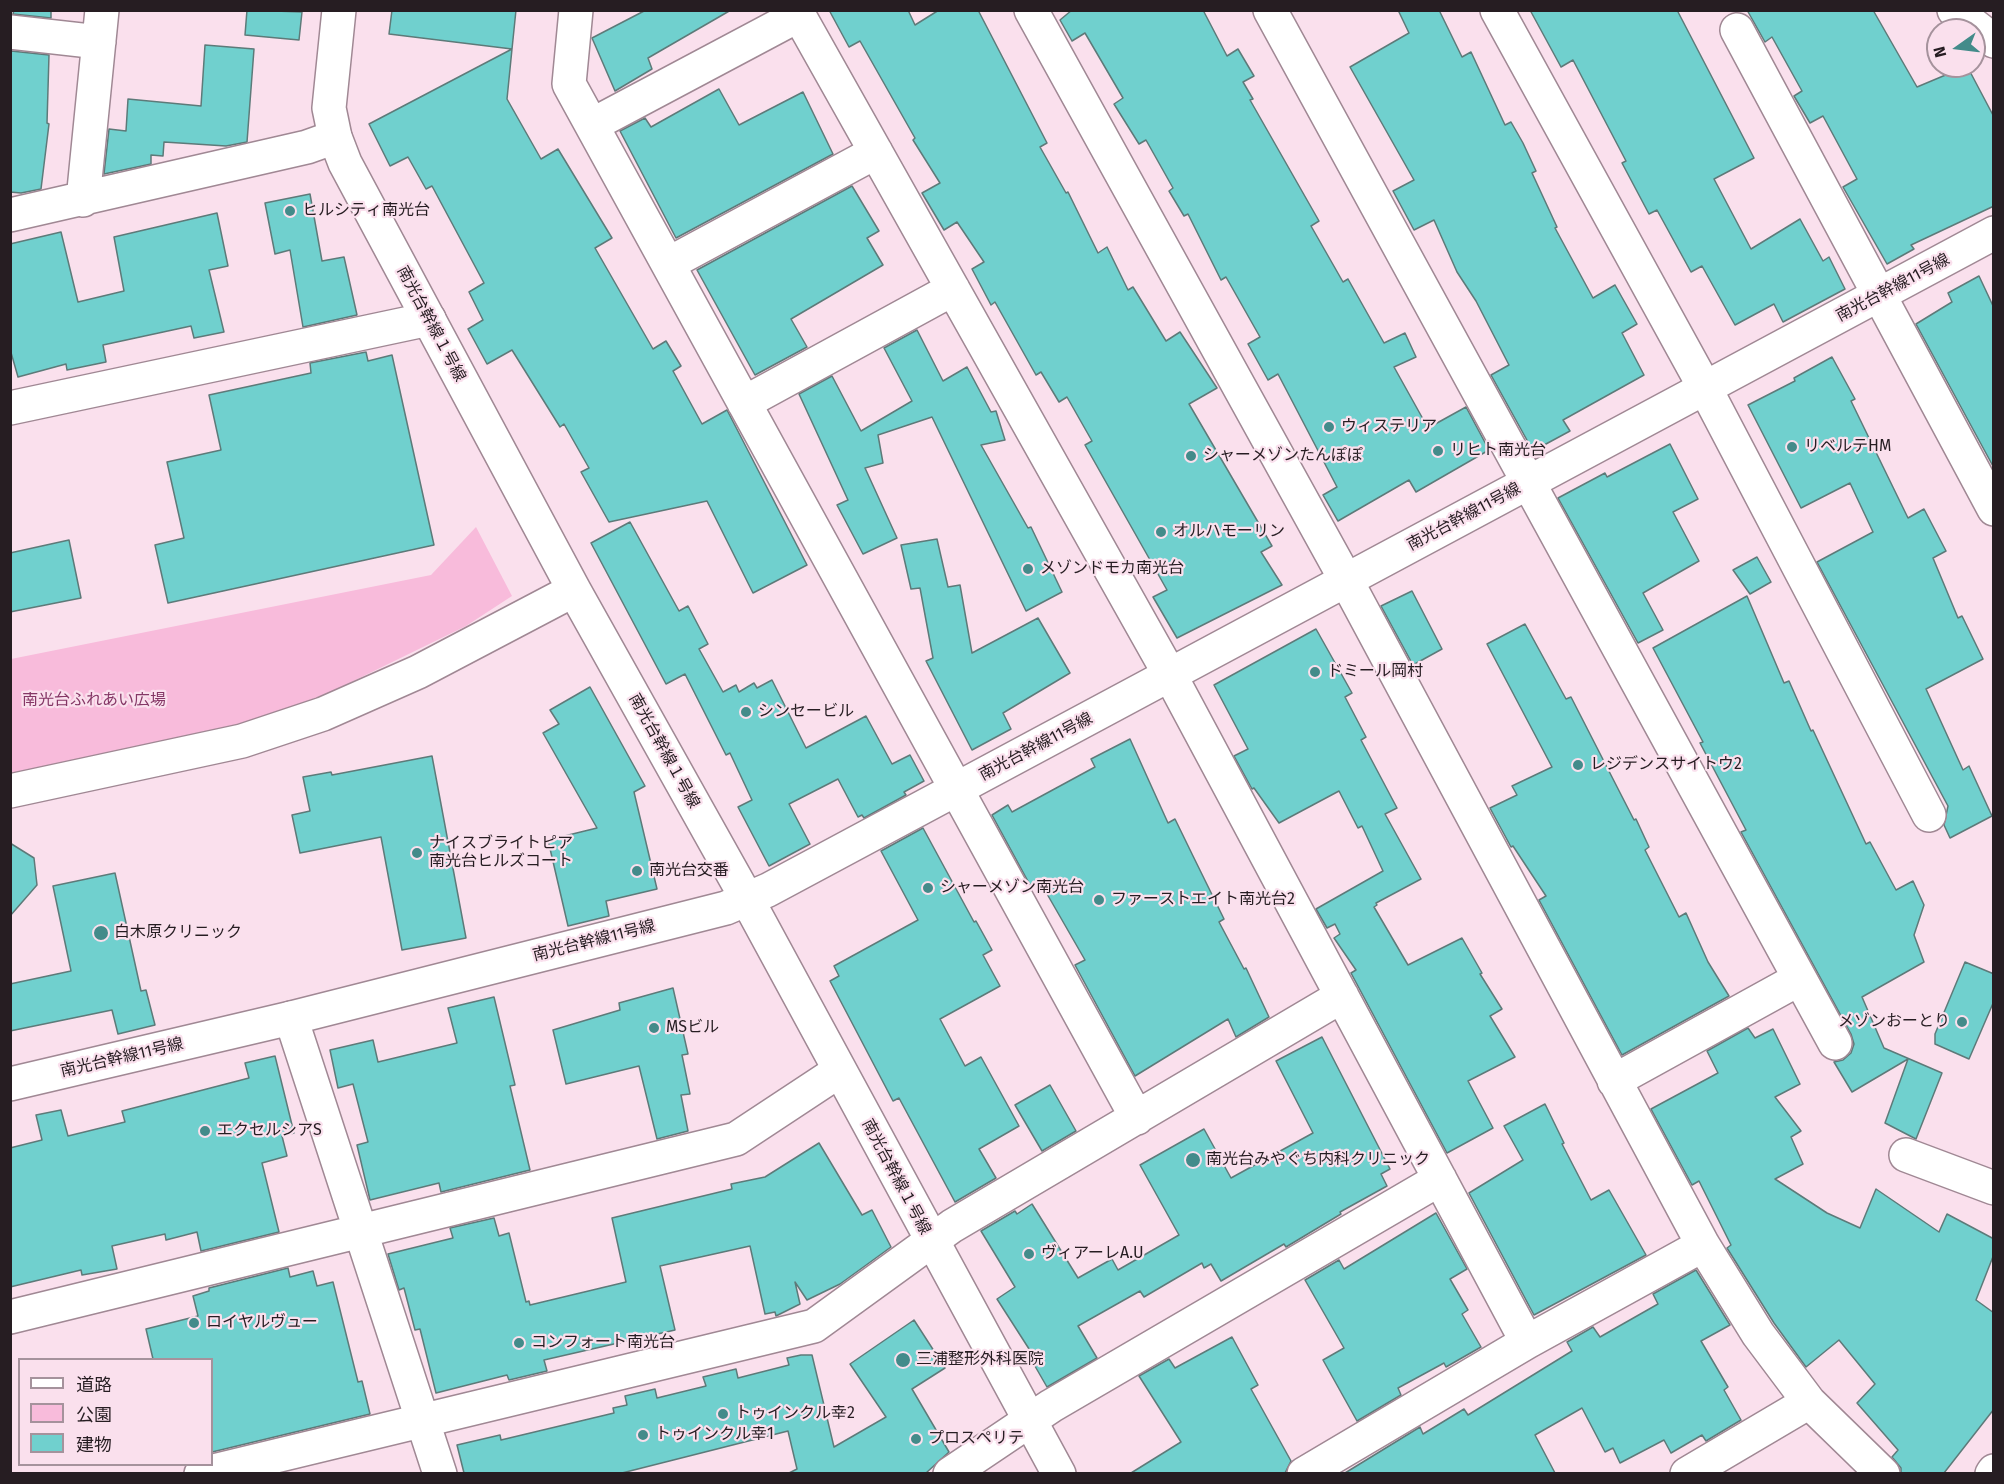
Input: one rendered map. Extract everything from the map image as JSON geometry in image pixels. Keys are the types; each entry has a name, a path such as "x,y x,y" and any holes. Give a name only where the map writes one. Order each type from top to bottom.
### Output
{"street":[{"name":"南光台幹線１号線","path":"339,10 329,108 334,137 345,163 574,590 747,899 1059,1473"},
{"path":"576,10 569,84 1137,1118"},
{"path":"1031,10 1346,580 1703,1245 1758,1334 1809,1402 1883,1473"},
{"path":"1270,10 1834,1043"},
{"path":"1497,10 1705,388 1929,815"},
{"path":"1954,10 1994,41"},
{"path":"591,125 797,13 1170,675 1527,1342"},
{"path":"10,32 100,26 83,200"},
{"path":"1737,30 1994,509"},
{"path":"10,215 307,147 334,137"},
{"path":"668,264 876,152"},
{"name":"南光台幹線11号線","path":"10,1084 291,1018 715,911 747,899 957,789 1994,233"},
{"path":"744,403 953,289"},
{"path":"10,408 429,319"},
{"path":"10,791 242,741 323,714 418,672 574,590"},
{"path":"1614,1081 1799,979"},
{"path":"201,1473 814,1326 952,1226 1342,996"},
{"path":"291,1018 440,1473"},
{"path":"10,1317 735,1139 840,1071"},
{"path":"1906,1155 1994,1188"},
{"path":"950,1473 1029,1419 1440,1179"},
{"path":"1304,1473 1527,1342 1703,1245"},
{"path":"1687,1473 1809,1402"}],"green space":[{"name":"南光台ふれあい広場","path":"476,527 512,596 466,626 333,691 263,718 105,758 11,776 11,659 431,575"}],"building":[{"path":"14,10 51,10 51,18 13,14"},
{"path":"247,10 302,12 299,40 245,35"},
{"path":"392,10 516,10 512,49 389,34"},
{"path":"646,10 731,10 648,58 652,69 615,91 592,38"},
{"path":"829,10 908,10 915,25 939,10 978,10 1047,143 1040,147 1066,193 1068,192 1098,253 1107,247 1128,290 1133,287 1166,341 1180,332 1217,388 1189,404 1272,546 1261,552 1282,585 1177,638 1153,597 1167,590 1085,445 1092,441 1067,397 1059,402 1041,372 1036,375 995,302 991,305 972,269 984,262 957,222 944,230 922,193 940,183 913,140 915,138 860,41 849,47"},
{"path":"1072,10 1203,10 1227,56 1238,49 1254,76 1243,82 1253,99 1250,100 1319,221 1311,226 1343,282 1348,279 1384,343 1405,333 1416,357 1394,367 1428,428 1466,407 1489,450 1416,492 1409,480 1338,521 1323,495 1337,487 1278,374 1268,380 1248,344 1260,337 1226,277 1221,280 1188,214 1184,216 1169,191 1173,188 1146,140 1139,144 1114,104 1123,98 1085,33 1072,41 1060,20"},
{"path":"1398,10 1439,10 1462,57 1471,52 1505,125 1511,122 1523,143 1536,171 1532,173 1557,227 1555,228 1593,298 1615,285 1637,324 1622,333 1644,375 1563,420 1570,431 1533,451 1491,375 1509,365 1476,301 1457,272 1434,220 1414,230 1393,191 1414,180 1350,67 1409,33"},
{"path":"1530,10 1677,10 1754,158 1714,179 1751,249 1800,219 1823,261 1829,257 1845,289 1783,322 1774,304 1735,325 1702,266 1691,272 1657,210 1649,214 1622,163 1626,161 1573,60 1561,67"},
{"path":"1747,10 1873,10 1917,87 1938,78 1973,78 1994,117 1994,206 1911,245 1914,249 1887,264 1843,187 1857,179 1823,116 1810,123 1794,96 1802,91 1772,37 1765,42"},
{"path":"205,45 254,49 247,142 226,146 164,142 163,156 151,155 151,164 104,174 109,129 126,131 128,99 201,106"},
{"path":"512,49 507,99 541,159 558,149 612,238 595,248 653,349 666,341 681,366 673,371 702,424 727,410 807,565 753,593 707,501 609,522 581,472 589,468 564,424 560,427 512,350 487,364 468,329 483,320 469,292 484,283 432,186 426,189 408,157 390,166 369,124"},
{"path":"11,51 49,55 47,123 49,124 41,189 21,193 10,192"},
{"path":"719,89 739,125 803,92 833,154 676,238 620,131 645,118 651,127"},
{"path":"852,186 879,231 867,238 883,265 791,319 807,347 755,375 697,270"},
{"path":"310,194 322,261 344,257 357,315 303,327 290,250 275,254 265,203"},
{"path":"217,213 228,266 209,270 224,332 194,338 191,326 103,345 106,362 67,370 66,364 18,377 10,349 10,244 61,232 78,302 124,291 114,237"},
{"path":"1979,276 1994,308 1994,468 1916,324 1952,302 1948,293"},
{"path":"917,330 943,381 967,367 991,412 996,411 1005,440 981,445 1028,528 1031,527 1062,592 1026,611 932,417 878,435 883,463 865,468 897,538 863,554 837,505 848,500 799,394 832,376 861,431 912,401 884,348"},
{"path":"366,352 368,361 392,355 434,545 168,603 155,545 184,538 167,462 221,450 209,395 311,373 310,363"},
{"path":"1832,357 1855,399 1851,401 1908,518 1924,509 1946,551 1933,558 1958,618 1962,616 1983,659 1926,689 1963,770 1969,766 1992,816 1950,838 1944,825 1948,806 1817,562 1873,532 1850,483 1801,508 1748,405 1795,381 1794,378"},
{"path":"1670,444 1698,499 1673,512 1699,561 1643,593 1663,630 1638,643 1558,498 1605,473 1607,477"},
{"path":"630,522 679,611 688,606 708,644 699,649 723,692 736,685 739,692 754,683 757,688 772,680 806,748 866,716 892,764 910,755 924,781 904,792 906,795 864,818 862,815 858,817 838,779 789,804 810,844 769,866 738,807 752,800 730,753 726,755 685,674 666,684 591,543"},
{"path":"937,539 948,587 960,585 972,653 1038,618 1070,673 1003,713 1011,729 972,750 926,661 933,658 920,588 911,589 901,545"},
{"path":"69,540 81,598 10,612 10,553"},
{"path":"1757,557 1771,582 1750,594 1733,570"},
{"path":"1412,591 1442,649 1413,665 1381,606"},
{"path":"1747,596 1784,683 1789,681 1866,844 1870,842 1896,890 1913,881 1924,905 1914,935 1924,962 1862,997 1884,1048 1942,1073 1916,1139 1885,1123 1908,1059 1852,1092 1834,1062 1843,1060 1851,1053 1854,1044 1851,1034 1741,832 1746,830 1653,648"},
{"path":"1525,624 1566,699 1571,697 1634,820 1636,819 1649,847 1645,850 1679,917 1686,913 1708,962 1729,996 1622,1055 1539,900 1546,896 1513,846 1511,847 1490,808 1517,795 1512,786 1552,767 1487,644"},
{"path":"1316,629 1352,693 1345,697 1366,737 1361,740 1397,808 1385,814 1421,879 1376,903 1374,907 1408,965 1462,938 1482,973 1480,974 1502,1009 1490,1016 1515,1057 1468,1081 1493,1128 1447,1153 1351,973 1356,970 1334,938 1340,934 1335,924 1327,928 1316,909 1383,871 1362,826 1358,828 1339,791 1279,823 1254,788 1252,789 1234,756 1248,749 1214,685"},
{"path":"590,687 645,786 634,792 657,889 606,901 609,916 568,926 548,840 597,828 543,733 559,724 550,710"},
{"path":"1130,739 1168,823 1175,819 1224,919 1219,922 1244,969 1246,968 1269,1017 1236,1037 1228,1019 1135,1076 1075,965 1085,960 1039,880 1030,885 992,815 1008,805 1012,812 1095,767 1091,759"},
{"name":"ナイスブライトピア 南光台ヒルズコート","path":"432,756 466,938 402,950 381,837 300,853 292,815 310,811 303,777 331,772 332,775"},
{"path":"923,828 974,922 976,921 992,950 983,955 1000,986 940,1019 965,1066 981,1057 1019,1126 979,1149 996,1178 955,1202 899,1098 893,1101 830,981 839,976 834,966 918,920 881,851"},
{"path":"10,843 34,858 37,885 10,916"},
{"path":"115,873 141,991 146,990 155,1025 118,1034 112,1010 10,1031 10,984 71,971 53,886"},
{"name":"メゾンおーとり","path":"1965,962 1994,974 1994,1001 1969,1059 1935,1044 1935,1034"},
{"path":"673,988 688,1054 682,1055 690,1094 681,1095 688,1131 657,1139 639,1066 566,1084 553,1030 620,1010 619,1003"},
{"path":"494,997 515,1085 510,1086 530,1170 441,1192 439,1183 370,1200 357,1145 368,1142 353,1084 338,1088 330,1050 373,1040 378,1062 457,1043 448,1008"},
{"path":"1748,1028 1755,1038 1773,1029 1800,1084 1775,1097 1801,1131 1791,1137 1803,1164 1775,1179 1827,1213 1860,1228 1876,1189 1939,1232 1947,1214 1994,1239 1994,1254 1976,1300 1994,1313 1994,1409 1944,1473 1901,1473 1901,1468 1892,1457 1898,1450 1857,1403 1875,1384 1839,1340 1806,1367 1774,1323 1727,1248 1731,1245 1699,1181 1692,1185 1651,1109 1718,1073 1707,1051"},
{"path":"1322,1037 1390,1169 1381,1174 1387,1186 1340,1212 1341,1214 1286,1247 1284,1244 1221,1281 1211,1264 1204,1268 1202,1263 1144,1297 1140,1291 1078,1326 1097,1358 1047,1387 1028,1354 1031,1352 997,1299 1015,1287 981,1231 1015,1211 1017,1214 1032,1204 1078,1278 1112,1259 1118,1270 1179,1235 1140,1165 1204,1129 1231,1178 1313,1133 1276,1061"},
{"path":"275,1056 294,1133 282,1136 287,1156 262,1163 279,1232 201,1251 197,1232 166,1240 165,1234 112,1246 117,1269 82,1275 81,1270 10,1287 10,1148 42,1140 36,1115 61,1110 68,1136 125,1122 122,1111 249,1078 245,1063"},
{"path":"1050,1085 1076,1131 1042,1151 1015,1105"},
{"path":"1545,1104 1564,1143 1562,1144 1591,1200 1609,1190 1646,1255 1534,1315 1469,1193 1523,1160 1504,1126"},
{"path":"819,1143 862,1215 872,1210 891,1247 840,1284 807,1300 795,1282 800,1304 776,1316 775,1312 765,1314 750,1246 660,1266 675,1330 544,1360 547,1371 509,1380 507,1375 436,1393 420,1329 415,1330 404,1288 399,1290 388,1254 453,1238 450,1228 494,1218 499,1236 509,1233 526,1302 529,1301 530,1305 626,1282 612,1218 732,1189 731,1184 765,1177"},
{"path":"1436,1213 1467,1269 1450,1279 1468,1310 1462,1314 1481,1347 1446,1367 1444,1363 1398,1388 1401,1395 1357,1421 1323,1360 1344,1348 1305,1280 1339,1260 1344,1269"},
{"path":"288,1268 290,1277 313,1271 317,1286 333,1282 358,1382 362,1381 370,1414 213,1452 213,1358 153,1358 146,1329 198,1316 193,1296 209,1291 209,1288"},
{"path":"1696,1270 1730,1325 1701,1341 1728,1387 1724,1390 1741,1420 1706,1441 1702,1435 1671,1453 1664,1440 1620,1463 1613,1448 1605,1452 1582,1408 1535,1435 1555,1473 1345,1473 1420,1427 1423,1434 1464,1409 1468,1415 1572,1351 1567,1342 1593,1327 1600,1337 1658,1304 1653,1294"},
{"path":"914,1320 945,1368 912,1389 949,1452 926,1473 789,1473 797,1469 788,1431 622,1473 464,1473 457,1445 500,1435 501,1440 614,1413 613,1408 627,1405 625,1396 655,1389 657,1398 706,1386 703,1377 736,1369 738,1378 789,1365 787,1358 801,1355 812,1355 834,1447 886,1417 850,1364"},
{"path":"1232,1337 1258,1385 1251,1389 1291,1461 1285,1473 1131,1473 1181,1442 1139,1376 1169,1359 1175,1368"}],"place":[{"name":"ヒルシティ南光台","path":"290,211"},
{"name":"ウィステリア","path":"1329,427"},
{"name":"リベルテHM","path":"1792,447"},
{"name":"リヒト南光台","path":"1438,451"},
{"name":"シャーメゾンたんぽぽ","path":"1191,456"},
{"name":"オルハモーリン","path":"1161,532"},
{"name":"メゾンドモカ南光台","path":"1028,569"},
{"name":"ドミール岡村","path":"1315,672"},
{"name":"シンセービル","path":"746,712"},
{"name":"レジデンスサイトウ2","path":"1578,765"},
{"name":"ナイスブライトピア 南光台ヒルズコート","path":"417,853"},
{"name":"南光台交番","path":"637,871"},
{"name":"シャーメゾン南光台","path":"928,888"},
{"name":"ファーストエイト南光台2","path":"1099,900"},
{"name":"白木原クリニック","path":"101,933"},
{"name":"メゾンおーとり","path":"1962,1022"},
{"name":"MSビル","path":"654,1028"},
{"name":"エクセルシアS","path":"205,1131"},
{"name":"南光台みやぐち内科クリニック","path":"1193,1160"},
{"name":"ヴィアーレA.U","path":"1029,1254"},
{"name":"ロイヤルヴュー","path":"194,1323"},
{"name":"コンフォート南光台","path":"519,1343"},
{"name":"三浦整形外科医院","path":"903,1360"},
{"name":"トゥインクル幸2","path":"723,1414"},
{"name":"トゥインクル幸1","path":"643,1435"},
{"name":"プロスペリテ","path":"916,1439"}]}
